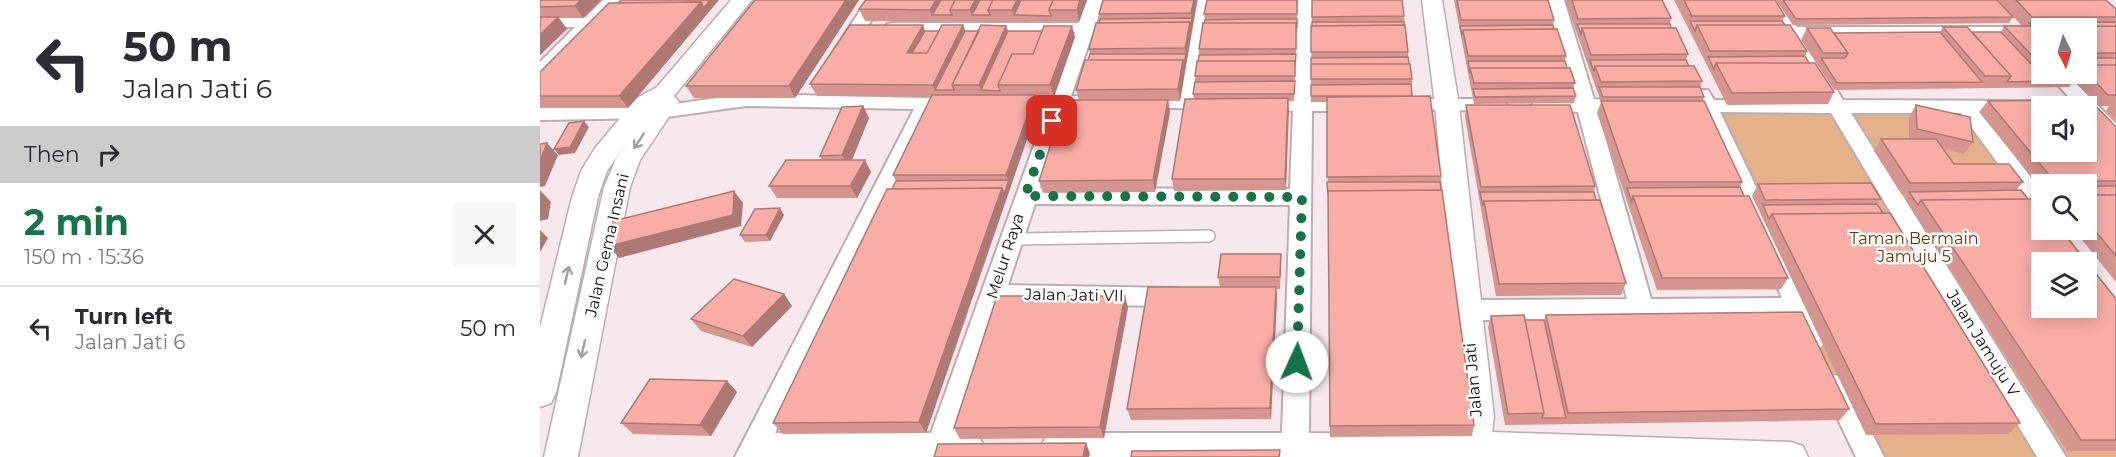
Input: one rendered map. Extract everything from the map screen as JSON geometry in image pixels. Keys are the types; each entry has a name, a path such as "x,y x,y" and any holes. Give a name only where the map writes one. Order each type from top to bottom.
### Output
{"street":[{"path":"540,72 613,0"},
{"path":"654,106 742,0"},
{"path":"834,65 876,0"},
{"name":"Melur Raya","path":"938,451 1095,0"},
{"path":"1189,103 1207,0"},
{"path":"1295,452 1287,298 1302,197 1305,0"},
{"name":"Jalan Jati","path":"1432,0 1447,105 1478,417 1473,452"},
{"path":"1555,0 1642,310"},
{"name":"Jalan Jamuju V","path":"1772,0 2052,457"},
{"path":"1791,31 2021,35 2003,15"},
{"path":"540,22 590,22"},
{"path":"859,28 1086,27"},
{"path":"1692,74 1707,106 1761,195 1796,308 1870,457"},
{"path":"809,101 821,83"},
{"path":"2066,84 2077,96"},
{"path":"540,114 746,100 927,103 2031,107"},
{"path":"927,103 752,452 938,451 997,445"},
{"name":"Jalan Gema Insani","path":"540,393 585,197 594,171 604,154 654,106"},
{"name":"Jalan Gema Insani","path":"561,457 617,187 654,106"},
{"path":"1967,107 2031,193"},
{"path":"2097,108 2116,108"},
{"path":"2097,117 2116,136"},
{"path":"1866,194 1919,197"},
{"path":"1025,196 1302,197"},
{"path":"1976,196 2031,201"},
{"name":"Jalan Jati VII","path":"994,294 1193,297"},
{"path":"1467,310 1796,308"},
{"path":"1031,445 1121,451 1473,452 1791,457"}],"lane":[{"path":"1011,239 1209,236"}],"green space":[{"name":"Taman Bermain Jamuju 5","path":"1707,106 1967,107 2031,189 2031,240 2071,240 2080,252 2031,252 2031,318 2097,318 2097,274 2116,298 2116,457 1870,457"}],"building":[{"path":"540,0 581,0 575,6 540,7"},
{"path":"621,0 710,0 704,8 701,2 618,3"},
{"path":"755,0 846,0 789,86 686,86"},
{"path":"866,0 936,0 930,10 859,9"},
{"path":"941,0 955,0 950,10 952,15 932,15"},
{"path":"955,0 975,0 970,10 950,10"},
{"path":"980,0 993,0 988,10 990,15 972,15"},
{"path":"993,0 1017,0 1012,10 988,10"},
{"path":"1021,0 1053,0 1049,10 1051,16 1014,15"},
{"path":"1053,0 1080,0 1077,10 1049,10"},
{"path":"1103,0 1194,0 1191,13 1099,14"},
{"path":"1207,0 1297,0 1297,14 1204,14"},
{"path":"1312,0 1402,0 1404,16 1312,17"},
{"path":"1457,0 1548,0 1554,20 1461,20"},
{"path":"1572,0 1662,0 1671,18 1578,19"},
{"path":"1684,0 1775,0 1785,16 1692,16"},
{"path":"1783,0 1997,0 2013,17 1796,19"},
{"path":"2016,0 2106,0 2116,9 2116,17 2032,17"},
{"path":"701,2 619,96 540,96 540,72 609,3"},
{"path":"540,17 558,17 540,35"},
{"path":"1192,18 1191,27 1190,22 1099,23 1100,19"},
{"path":"1297,19 1297,28 1296,23 1204,23 1205,20"},
{"path":"1690,21 1782,21 1785,25 1697,25 1695,31"},
{"path":"1190,22 1185,48 1089,49 1096,23"},
{"path":"1312,22 1404,22 1404,25 1312,26"},
{"path":"2097,22 2116,22 2116,26 2097,26"},
{"path":"1203,23 1296,23 1296,49 1199,49"},
{"path":"1577,24 1670,24 1671,28 1582,28 1581,34"},
{"path":"850,25 923,25 907,53 927,53 942,25 963,25 933,85 810,84"},
{"path":"981,25 1006,26 979,85 952,85"},
{"path":"1405,25 1408,52 1311,52 1311,26"},
{"path":"1553,25 1554,29 1463,30 1462,35 1460,26"},
{"path":"1697,25 1790,25 1807,51 1710,51"},
{"path":"1044,26 1072,26 1050,85 998,85 1012,54 1033,54"},
{"path":"2004,26 2031,27 2031,54"},
{"path":"2097,26 2116,26 2116,53 2097,53"},
{"path":"1943,27 1967,27 2011,76 1985,76"},
{"path":"1582,28 1676,28 1688,54 1591,55"},
{"path":"1807,28 1830,28 1848,53 1823,53"},
{"path":"1557,29 1566,56 1468,56 1463,30"},
{"path":"925,31 939,31 927,53 912,53"},
{"path":"965,31 979,31 952,85 954,90 935,90"},
{"path":"1008,31 1042,31 1033,54 1012,54 998,85 1000,91 981,90"},
{"path":"1940,32 1982,82 1837,83 1821,58 1845,58 1848,53 1834,33"},
{"path":"1972,32 2001,32 2031,64 2031,81 2007,82 2011,76"},
{"path":"1090,54 1186,54 1184,65 1183,60 1088,60"},
{"path":"1296,54 1295,66 1295,61 1198,61 1199,55"},
{"path":"1805,56 1809,63 1716,63 1714,69 1708,57"},
{"path":"1408,57 1409,64 1311,64 1311,58"},
{"path":"2097,58 2116,58 2116,65 2097,65"},
{"path":"1085,60 1183,60 1178,89 1076,90"},
{"path":"1590,60 1686,60 1689,66 1595,66 1594,72"},
{"path":"1197,61 1295,61 1295,76 1195,76"},
{"path":"1468,61 1565,61 1567,68 1470,68 1470,74"},
{"path":"1716,63 1815,63 1834,92 1732,93"},
{"path":"1311,64 1410,64 1412,79 1311,79"},
{"path":"2097,65 2116,65 2116,95 2108,95 2097,84"},
{"path":"1595,66 1694,66 1702,81 1601,82"},
{"path":"1470,68 1570,68 1575,83 1474,83"},
{"path":"1295,81 1294,94 1193,94 1195,82"},
{"path":"1411,84 1412,96 1311,96 1311,85"},
{"path":"1599,87 1700,87 1704,97 1603,97"},
{"path":"1573,88 1576,96 1475,97 1473,89"},
{"path":"932,95 1035,95 1006,175 893,175"},
{"path":"1430,96 1441,176 1327,177 1327,97"},
{"path":"1288,98 1285,179 1172,179 1185,99"},
{"path":"1065,100 1168,100 1153,180 1039,181"},
{"path":"1601,101 1704,101 1742,182 1629,182"},
{"path":"1988,101 2031,101 2031,153"},
{"path":"1466,105 1570,105 1595,186 1481,187"},
{"path":"1916,105 1970,117 1973,142 1917,129"},
{"path":"863,106 842,155 820,156 842,107"},
{"path":"2097,107 2116,127 2116,181 2097,181 2097,174 2048,174 2038,162 2097,162"},
{"path":"584,121 570,147 554,149 569,123"},
{"path":"1881,139 1936,139 1954,164 2009,164 2023,182 1910,183"},
{"path":"547,143 540,161 540,144"},
{"path":"786,160 865,160 850,186 769,186"},
{"path":"1009,180 1004,194 1002,188 892,189 896,181"},
{"path":"1327,182 1440,182 1441,190 1328,191 1328,196"},
{"path":"1871,183 1881,199 1765,200 1758,184"},
{"path":"2097,186 2116,186 2116,195 2097,195"},
{"path":"1740,187 1744,196 1633,196 1632,202 1627,188"},
{"path":"1002,188 919,422 773,423 887,189"},
{"path":"1442,190 1474,425 1330,426 1328,191"},
{"path":"2021,190 2028,199 1921,200 1918,205 1909,192"},
{"path":"734,191 733,215 609,246 613,221"},
{"path":"1480,192 1594,192 1596,200 1484,201 1483,206"},
{"path":"2097,195 2116,195 2116,256 2097,233"},
{"path":"1633,196 1749,196 1788,278 1662,278"},
{"path":"2031,199 2031,240 2069,240 2079,252 2031,252 2031,318 2097,318 2097,275 2116,299 2116,440 2081,440 1921,200"},
{"path":"1600,200 1626,283 1499,284 1484,201"},
{"path":"1877,204 1883,213 1772,214 1769,219 1763,205"},
{"path":"780,208 766,235 740,235 755,209"},
{"path":"1890,213 2020,423 1876,424 1772,214"},
{"path":"1221,254 1281,254 1280,277 1218,277"},
{"path":"734,279 784,294 743,336 691,319"},
{"path":"1148,287 1276,287 1270,408 1127,409"},
{"path":"997,296 1125,296 1100,427 954,428"},
{"path":"1802,312 1849,409 1568,413 1546,315"},
{"path":"1524,315 1544,413 1508,414 1491,316"},
{"path":"1525,320 1544,320 1566,418 1542,418 1544,413"},
{"path":"650,379 727,381 700,425 621,423"},
{"path":"1086,443 1083,457 934,457 938,444"},
{"path":"1280,450 1279,457 1131,457 1132,451"}],"route":[{"path":"1052,121 1025,196 1302,197 1297,362"}]}
